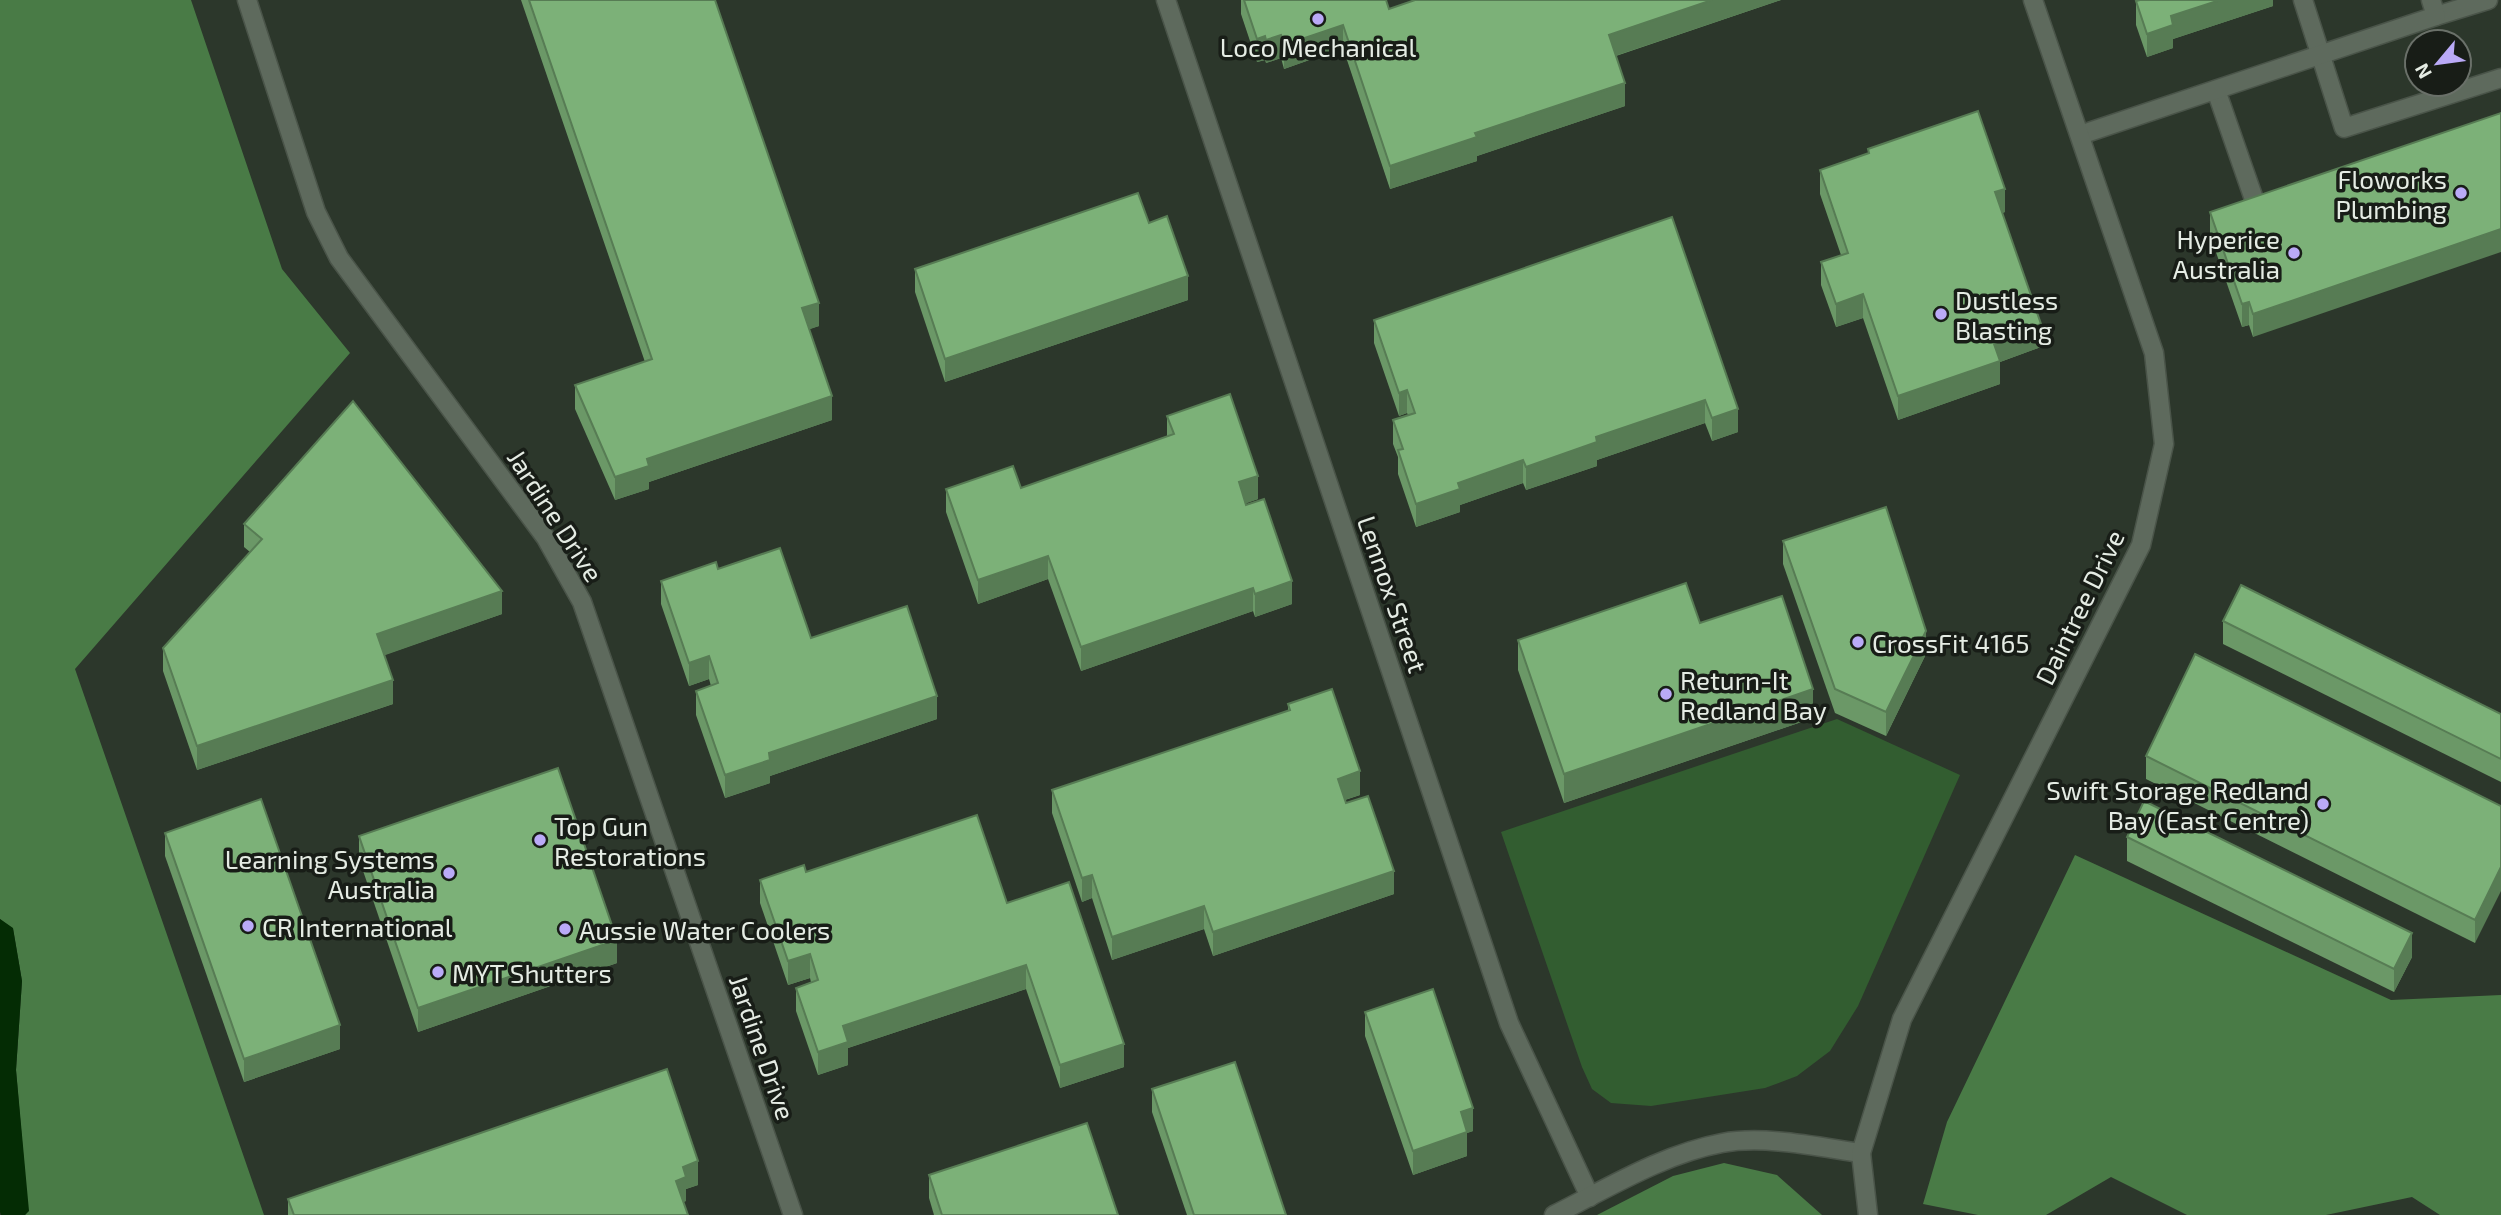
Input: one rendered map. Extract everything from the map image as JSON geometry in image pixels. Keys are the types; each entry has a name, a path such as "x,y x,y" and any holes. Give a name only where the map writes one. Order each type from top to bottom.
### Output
{"street":[{"name":"Jardine Drive","path":"247,0 316,212 340,258 546,538 582,602 793,1215"},
{"name":"Lennox Street","path":"1166,0 1509,1023 1590,1197"},
{"name":"Daintree Drive","path":"1868,1215 1861,1153 1902,1019 2141,545 2165,444 2154,353 2034,0"},
{"path":"2303,0 2344,128 2501,78"},
{"path":"2080,135 2321,55 2433,8 2488,0"},
{"path":"2216,90 2255,202"},
{"path":"1555,1215 1677,1155 1724,1142 1791,1142 1861,1153"}],"shaded area":[{"path":"0,0 191,0 282,269 350,353 75,669 264,1215 25,1215 28,1211 16,1070 22,981 13,929 0,919"},
{"path":"1837,719 1960,775 1858,1006 1830,1051 1797,1076 1765,1088 1651,1106 1611,1103 1592,1089 1582,1067 1501,832"},
{"path":"2075,855 2391,1000 2501,995 2501,1215 2440,1215 2412,1197 2326,1215 2187,1215 2111,1177 2046,1215 1978,1215 1923,1204 1947,1122"},
{"path":"0,919 13,928 22,981 16,1070 29,1211 25,1215 1,1215 0,1212"},
{"path":"1724,1163 1777,1175 1822,1215 1597,1215 1673,1176"}],"building":[{"path":"529,0 715,0 819,303 802,308 832,396 647,459 649,466 615,477 575,385 652,359"},
{"path":"1244,0 1386,0 1389,9 1415,0 1712,0 1609,35 1625,83 1475,133 1477,137 1390,166 1343,25 1284,45 1281,35 1266,40 1265,36 1257,39"},
{"path":"2220,0 2171,16 2173,25 2147,34 2136,1"},
{"path":"1978,111 2005,189 1995,192 2041,324 1993,341 2000,361 1898,396 1863,294 1836,304 1821,262 1848,253 1820,170 1869,153 1868,149"},
{"path":"2501,113 2501,229 2253,314 2249,302 2242,304 2210,212"},
{"path":"1138,193 1149,223 1167,216 1188,276 945,359 915,269"},
{"path":"1672,217 1738,409 1712,418 1705,400 1596,437 1597,442 1526,467 1523,460 1458,483 1460,489 1416,504 1398,450 1403,449 1393,420 1415,413 1407,390 1399,393 1374,320"},
{"path":"1230,394 1258,476 1239,482 1246,505 1264,499 1292,581 1255,594 1253,588 1081,647 1048,556 978,580 946,489 1013,466 1021,488 1174,434 1167,416"},
{"path":"353,401 502,591 377,634 393,680 197,746 163,648 262,539 244,524"},
{"path":"1886,507 1926,631 1886,712 1835,689 1783,541"},
{"path":"780,548 811,638 907,606 937,696 769,753 770,760 725,775 696,691 718,683 709,656 689,663 661,581 716,562 718,569"},
{"name":"Return-It Redland Bay","path":"1686,583 1700,623 1782,596 1813,689 1564,774 1518,640"},
{"path":"2241,585 2501,714 2501,759 2223,621"},
{"name":"Swift Storage Redland Bay (East Centre)","path":"2195,654 2501,806 2501,867 2475,920 2146,756"},
{"path":"1332,689 1360,771 1338,779 1346,803 1368,796 1394,871 1213,932 1204,906 1112,937 1092,875 1082,878 1052,790 1290,710 1288,704"},
{"path":"558,768 617,940 418,1008 359,836"},
{"path":"261,799 340,1025 244,1059 165,833"},
{"path":"2144,801 2412,933 2394,969 2127,837"},
{"path":"977,815 1007,903 1069,882 1124,1044 1060,1065 1026,965 843,1026 848,1042 818,1052 796,988 818,980 810,954 788,961 760,880 804,865 806,872"},
{"path":"1433,989 1473,1108 1461,1112 1467,1132 1413,1151 1365,1012"},
{"path":"1235,1062 1286,1215 1194,1215 1152,1089"},
{"path":"667,1069 698,1161 683,1167 686,1177 676,1181 688,1215 294,1215 288,1199"},
{"path":"1087,1123 1118,1215 942,1215 929,1175"}],"place":[{"name":"Loco Mechanical","path":"1318,19"},
{"name":"Floworks Plumbing","path":"2461,193"},
{"name":"Hyperice Australia","path":"2294,253"},
{"name":"Dustless Blasting","path":"1941,314"},
{"name":"CrossFit 4165","path":"1858,642"},
{"name":"Return-It Redland Bay","path":"1666,694"},
{"name":"Swift Storage Redland Bay (East Centre)","path":"2323,804"},
{"name":"Top Gun Restorations","path":"540,840"},
{"name":"Learning Systems Australia","path":"449,873"},
{"name":"CR International","path":"248,926"},
{"name":"Aussie Water Coolers","path":"565,929"},
{"name":"MYT Shutters","path":"438,972"}]}
